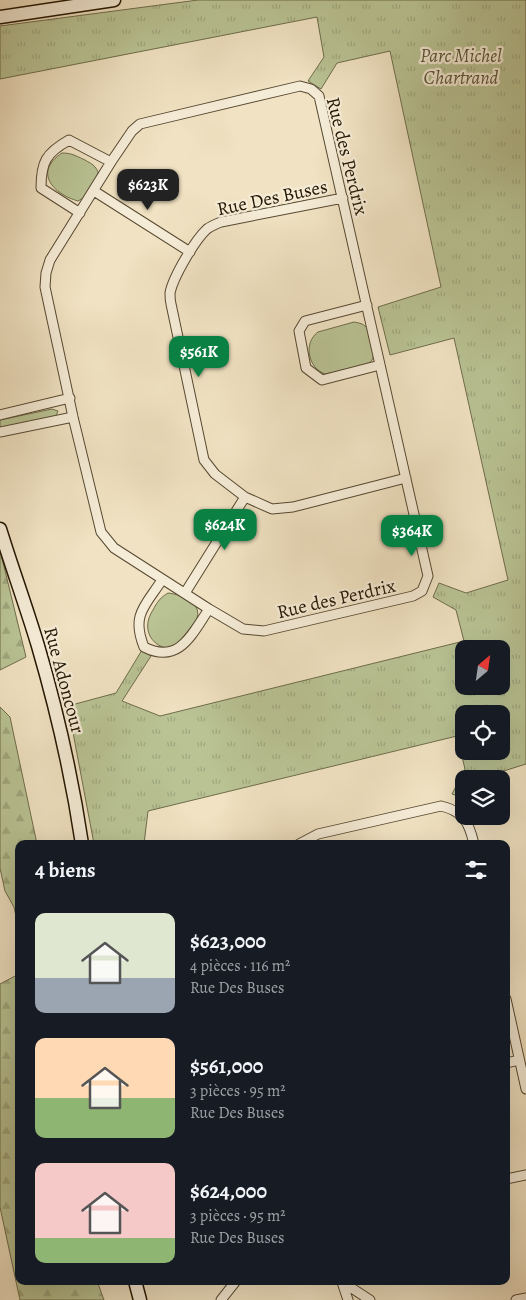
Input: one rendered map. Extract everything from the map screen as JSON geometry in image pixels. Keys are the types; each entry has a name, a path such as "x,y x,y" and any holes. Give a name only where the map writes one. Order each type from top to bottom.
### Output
{"street":[{"path":"0,17 114,0"},
{"name":"Rue des Perdrix","path":"300,86 311,89 320,96 428,576 422,591 414,596 264,631 243,629 208,609 114,548 101,532 45,287 46,273 50,260 94,191 132,131 145,122 300,86"},
{"path":"80,213 40,188 41,169 52,149 69,140 111,162"},
{"path":"94,191 190,252"},
{"name":"Rue Des Buses","path":"342,198 221,222 209,227 190,252 172,284 170,294 204,460 215,474 245,497 272,509 294,506 406,478"},
{"path":"367,305 305,321 299,331 306,368 322,380 380,365"},
{"path":"0,415 70,398"},
{"path":"0,432 74,418"},
{"path":"185,593 245,497"},
{"name":"Rue Adoncour","path":"0,529 38,645 53,700 68,764 81,840"},
{"path":"162,580 139,618 139,636 144,647 162,653 174,651 186,642 208,609"},
{"path":"303,840 318,834 441,806 463,815 473,840"},
{"path":"510,1028 526,1089"},
{"path":"510,1062 519,1060"},
{"path":"510,1179 526,1174"},
{"path":"136,1285 140,1300"},
{"path":"221,1300 233,1285"},
{"path":"343,1285 348,1300"},
{"path":"347,1285 370,1300"},
{"path":"516,1300 526,1298"}],"green space":[{"name":"Parc Michel Chartrand","path":"198,0 526,0 526,764 507,770 464,770 463,760 510,760 510,705 455,705 455,736 148,811 144,840 93,840 68,706 116,693 142,650 151,656 122,701 160,716 455,643 455,695 510,695 510,640 464,640 456,610 433,597 439,583 466,593 508,580 454,338 390,355 378,307 441,287 390,51 337,63 321,89 308,81 324,57 317,17 0,79 0,26"},
{"path":"62,153 71,154 85,160 94,166 98,172 97,182 94,187 78,201 61,193 50,182 49,168 53,160"},
{"path":"354,322 364,325 371,334 374,351 371,361 368,364 353,369 325,374 319,371 311,361 309,349 313,337 318,332"},
{"path":"52,409 58,411 56,416 0,428 0,420"},
{"path":"0,550 26,657 0,670"},
{"path":"168,593 189,600 195,605 198,612 196,620 185,640 177,646 169,648 155,643 150,637 148,629 148,620 155,607 161,598"},
{"path":"0,707 10,717 36,840 15,840 15,912 5,891 0,868"},
{"path":"15,976 15,1277 0,1207 0,984"},
{"path":"17,1285 98,1285 104,1300 20,1300"}]}
